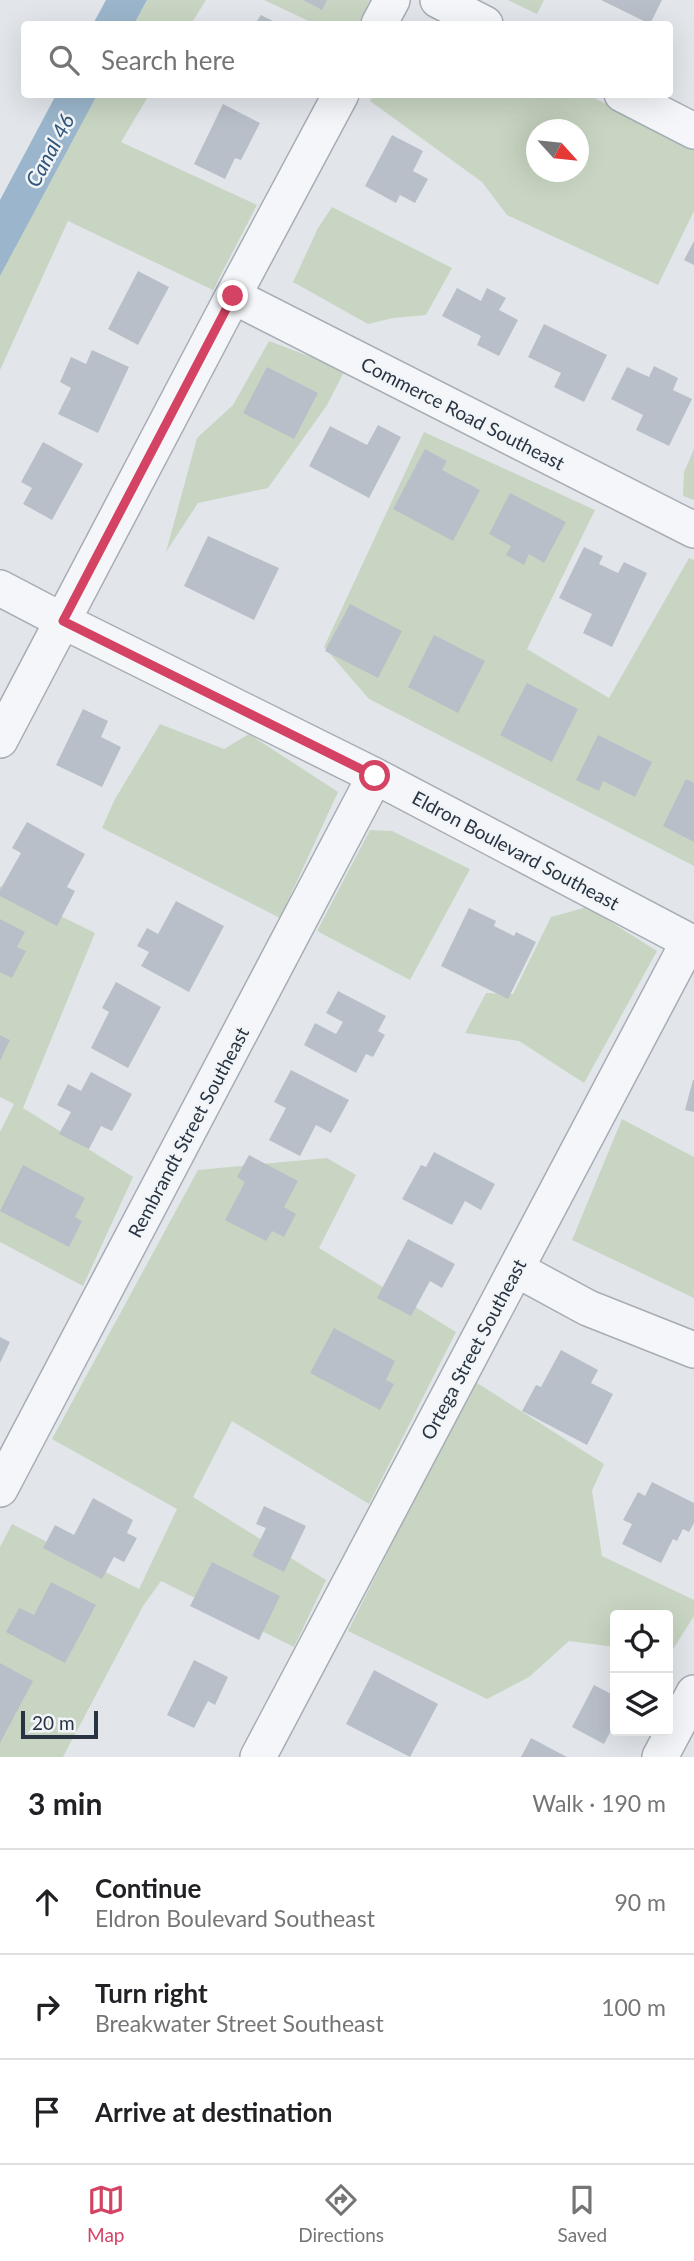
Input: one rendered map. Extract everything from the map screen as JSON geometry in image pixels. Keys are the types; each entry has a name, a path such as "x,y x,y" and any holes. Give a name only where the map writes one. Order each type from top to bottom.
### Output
{"street":[{"path":"381,21 392,0"},
{"path":"438,0 479,21"},
{"path":"0,740 339,98"},
{"path":"630,98 694,131"},
{"name":"Commerce Road Southeast","path":"233,296 694,530"},
{"name":"Eldron Boulevard Southeast","path":"0,588 375,776 691,943"},
{"name":"Rembrandt Street Southeast","path":"0,1489 375,776"},
{"name":"Ortega Street Southeast","path":"258,1757 691,943"},
{"path":"516,1269 588,1308 694,1350"},
{"path":"660,1757 694,1693"}],"green space":[{"path":"147,0 206,0 193,21 136,21"},
{"path":"264,0 370,0 360,21 309,21"},
{"path":"508,0 544,0 537,14"},
{"path":"95,98 147,98 121,142 257,205 213,290 68,221 0,370 0,276"},
{"path":"371,98 594,98 694,148 694,211 658,285 507,215 482,182 370,101"},
{"path":"332,207 452,268 426,315 368,324 293,282 318,228"},
{"path":"269,341 345,370 327,405 268,488 198,503 166,552 197,438 233,405"},
{"path":"424,432 595,510 527,649 609,698 689,558 694,560 694,866 369,699 324,647"},
{"path":"694,449 694,500 683,496 684,472"},
{"path":"160,724 224,749 249,734 338,792 280,918 102,828 115,799"},
{"path":"370,830 392,831 470,869 410,980 317,931"},
{"path":"0,886 95,933 23,1108 133,1177 83,1286 0,1242 0,1132 14,1104 0,1097"},
{"path":"587,907 657,951 584,1083 519,1041 465,1033 486,993 513,994 551,917"},
{"path":"622,1119 694,1157 694,1298 572,1240"},
{"path":"327,1158 356,1175 319,1248 456,1332 369,1504 232,1421 193,1497 326,1580 294,1647 161,1581 143,1606 63,1757 0,1757 0,1547 12,1524 139,1589 177,1509 52,1439 198,1170"},
{"path":"474,1381 604,1464 592,1491 602,1556 694,1600 694,1616 673,1649 673,1610 610,1610 610,1646 569,1641 529,1677 487,1699 348,1631"}],"water":[{"path":"106,0 147,0 136,21 95,21"},
{"name":"Canal 46","path":"54,98 95,98 0,276 0,200"}],"building":[{"path":"303,0 327,0 322,10"},
{"path":"601,0 662,0 652,21 644,21"},
{"path":"261,15 273,21 257,21"},
{"path":"223,104 260,123 241,160 235,158 225,179 194,164"},
{"path":"392,135 423,151 413,171 428,179 415,203 400,195 396,203 365,186"},
{"path":"694,241 694,265 684,260"},
{"path":"138,271 169,287 138,345 108,329"},
{"path":"457,288 481,301 487,288 506,298 499,310 518,320 499,356 477,345 481,336 442,316"},
{"path":"544,324 607,355 584,402 554,387 561,373 528,357"},
{"path":"92,350 129,367 98,433 58,414 71,388 60,382 71,357 86,364"},
{"path":"654,366 678,378 673,390 692,399 669,446 636,430 643,415 611,399 627,367 649,377"},
{"path":"267,367 318,393 294,439 243,413"},
{"path":"378,425 401,437 369,498 309,466 330,426 367,445"},
{"path":"43,442 83,464 52,520 23,504 32,488 21,482"},
{"path":"425,449 447,461 442,470 480,490 453,541 393,509"},
{"path":"510,493 566,522 544,563 529,554 524,565 506,555 511,546 489,534"},
{"path":"208,536 279,568 254,620 184,586"},
{"path":"584,547 603,556 599,564 618,573 624,562 647,573 612,647 583,633 592,614 559,598"},
{"path":"350,604 402,631 378,678 325,651"},
{"path":"434,635 485,661 458,713 408,687"},
{"path":"527,683 578,709 552,762 500,735"},
{"path":"83,709 108,721 101,737 121,747 102,787 56,765"},
{"path":"598,735 652,762 635,797 603,781 599,791 576,780"},
{"path":"686,779 694,783 694,842 663,826"},
{"path":"27,822 85,854 67,887 75,891 57,926 0,896 0,890 21,853 12,848"},
{"path":"176,901 224,926 189,992 141,966 149,952 137,946 147,928 158,934"},
{"path":"469,908 496,921 494,926 514,936 516,932 536,942 508,999 441,966"},
{"path":"0,919 25,932 17,947 26,951 12,978 0,972"},
{"path":"116,982 161,1007 128,1068 91,1048 109,1012 102,1008"},
{"path":"338,991 386,1016 378,1031 385,1035 373,1057 366,1054 356,1073 304,1045 315,1023 336,1034 343,1022 326,1013"},
{"path":"0,1035 10,1040 0,1061"},
{"path":"291,1070 349,1100 331,1133 316,1125 300,1156 269,1140 286,1108 274,1102"},
{"path":"91,1072 132,1094 112,1131 101,1126 89,1149 59,1134 71,1112 57,1105 68,1084 81,1091"},
{"path":"694,1080 694,1112 685,1110"},
{"path":"434,1152 495,1184 481,1210 465,1201 452,1225 402,1199 421,1165 426,1167"},
{"path":"249,1155 298,1181 284,1207 296,1214 284,1237 272,1231 266,1241 225,1220 245,1182 237,1177"},
{"path":"23,1165 85,1198 75,1217 82,1221 69,1247 0,1211"},
{"path":"408,1239 455,1264 442,1288 430,1281 411,1316 377,1298"},
{"path":"334,1328 395,1361 386,1380 394,1384 380,1410 310,1373"},
{"path":"0,1337 10,1342 0,1363"},
{"path":"561,1350 598,1370 591,1383 613,1394 587,1445 522,1411 536,1385 541,1387"},
{"path":"652,1482 694,1503 694,1523 689,1532 683,1529 677,1541 673,1539 661,1563 622,1544 632,1524 623,1520 638,1492 645,1496"},
{"path":"93,1498 133,1520 127,1533 137,1538 124,1562 114,1557 102,1579 43,1548 55,1525 74,1535"},
{"path":"264,1506 306,1526 284,1572 252,1556 266,1528 256,1524"},
{"path":"212,1562 280,1596 259,1640 190,1606"},
{"path":"51,1582 96,1605 65,1663 6,1632 19,1608 34,1615"},
{"path":"194,1660 228,1677 215,1705 208,1701 194,1728 167,1715"},
{"path":"0,1663 33,1681 0,1743"},
{"path":"374,1670 438,1704 410,1757 346,1724"},
{"path":"594,1685 610,1693 610,1733 604,1744 572,1727"},
{"path":"531,1738 567,1757 521,1757"}],"route":[{"path":"233,296 63,621 375,776"}]}
